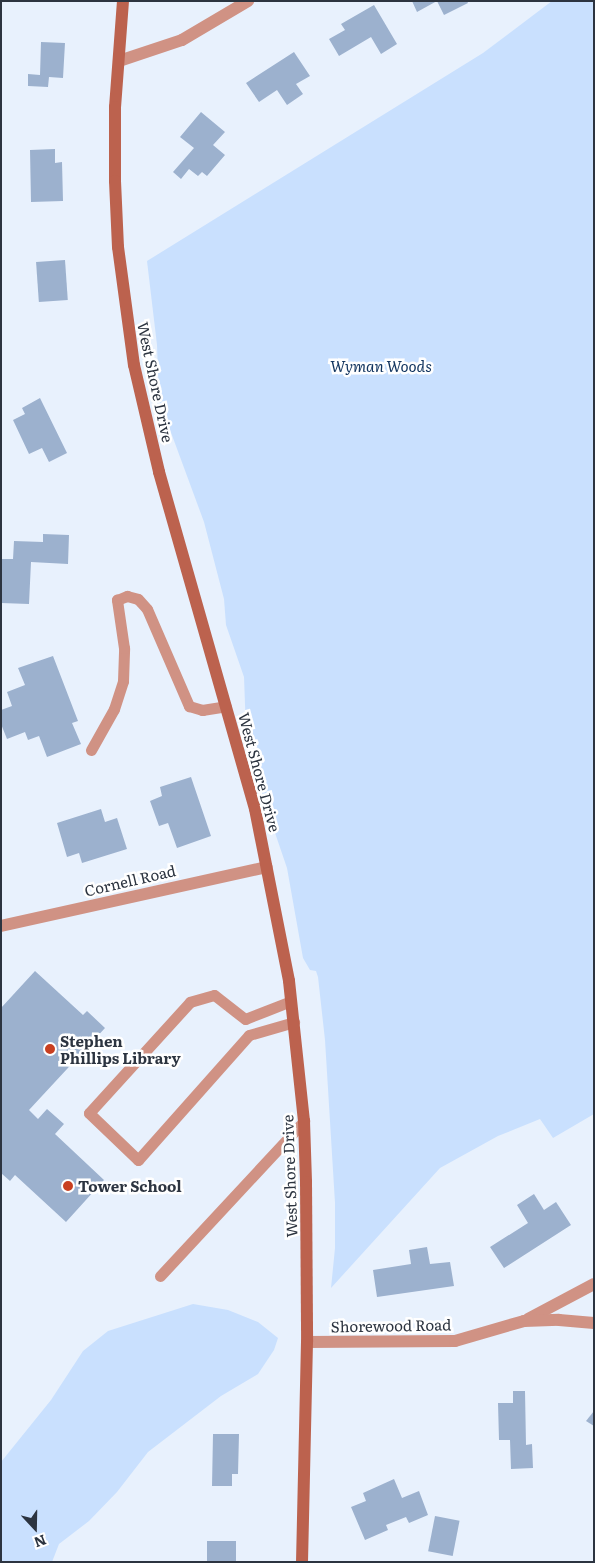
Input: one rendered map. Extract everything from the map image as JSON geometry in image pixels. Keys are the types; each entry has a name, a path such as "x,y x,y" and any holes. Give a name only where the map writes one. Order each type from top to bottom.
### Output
{"main road":[{"name":"West Shore Drive","path":"123,1 115,181 118,247 125,314 145,420 255,809 279,921 294,1022 304,1120 308,1238 302,1562"}],"street":[{"path":"119,61 182,40 248,1"},
{"name":"Cornell Road","path":"1,926 267,867"},
{"path":"524,1321 594,1284"},
{"name":"Shorewood Road","path":"307,1342 455,1340 524,1321 559,1320 594,1323"}],"lane":[{"path":"91,750 114,709 123,681 124,648 117,600 127,596 138,599 147,609 189,706 202,710 226,706"},
{"path":"291,1001 245,1019 214,995 190,1002 90,1113 138,1160 250,1035 294,1022"},
{"path":"160,1276 304,1120"}],"green space":[{"name":"Wyman Woods","path":"552,1 594,1 594,1114 553,1138 540,1119 498,1136 440,1168 331,1288 335,1248 335,1203 325,1040 318,977 316,971 310,970 303,958 287,868 260,789 257,766 246,732 244,677 226,625 224,599 204,522 159,400 157,345 147,261 483,53"},
{"path":"193,1304 228,1310 258,1322 278,1338 274,1350 258,1374 221,1396 148,1452 117,1492 89,1521 59,1544 52,1562 1,1562 1,1462 51,1400 83,1351 108,1331"}],"building":[{"path":"412,1 437,1 417,12"},
{"path":"437,1 467,1 468,3 444,15"},
{"path":"374,5 397,44 381,54 371,37 339,56 329,39 345,30 341,24"},
{"path":"41,42 65,43 63,78 49,77 48,87 28,86 28,74 40,75"},
{"path":"294,52 310,76 296,84 303,94 287,105 277,90 259,102 246,83"},
{"path":"201,112 225,132 213,145 225,155 207,176 202,172 198,176 189,169 181,179 173,172 194,148 180,137"},
{"path":"55,149 55,163 62,162 63,201 31,202 30,150"},
{"path":"65,260 68,300 39,302 36,262"},
{"path":"40,398 67,453 49,462 42,448 29,454 13,420 25,414 22,408"},
{"path":"43,534 69,535 68,564 31,562 29,604 1,603 1,559 13,559 14,541 43,542"},
{"path":"53,656 78,721 72,723 81,744 47,757 39,736 28,740 25,732 7,739 1,724 1,710 12,706 7,692 25,685 18,668"},
{"path":"191,777 211,836 177,848 168,823 159,826 150,801 162,796 160,787"},
{"path":"101,809 105,822 117,818 127,849 82,863 79,853 67,857 57,823"},
{"path":"35,971 83,1015 87,1011 105,1028 29,1110 38,1119 47,1109 64,1124 55,1134 104,1180 66,1222 15,1175 10,1181 1,1173 1,1008"},
{"path":"534,1194 544,1210 556,1202 571,1225 504,1268 490,1247 528,1223 517,1205"},
{"path":"427,1247 430,1264 450,1262 454,1286 377,1297 373,1270 411,1264 409,1250"},
{"path":"513,1391 525,1391 526,1445 532,1444 533,1468 511,1469 510,1440 499,1440 498,1403 513,1403"},
{"path":"594,1411 594,1426 586,1421"},
{"path":"213,1434 239,1434 238,1474 232,1474 232,1486 212,1486"},
{"path":"394,1479 402,1498 419,1491 428,1515 409,1523 406,1517 386,1525 388,1530 365,1540 351,1507 366,1501 363,1493"},
{"path":"435,1516 460,1521 453,1556 428,1551"},
{"path":"207,1541 236,1541 236,1562 207,1562"}],"place":[{"name":"Stephen Phillips Library","path":"50,1049"},
{"name":"Tower School","path":"68,1186"}]}
